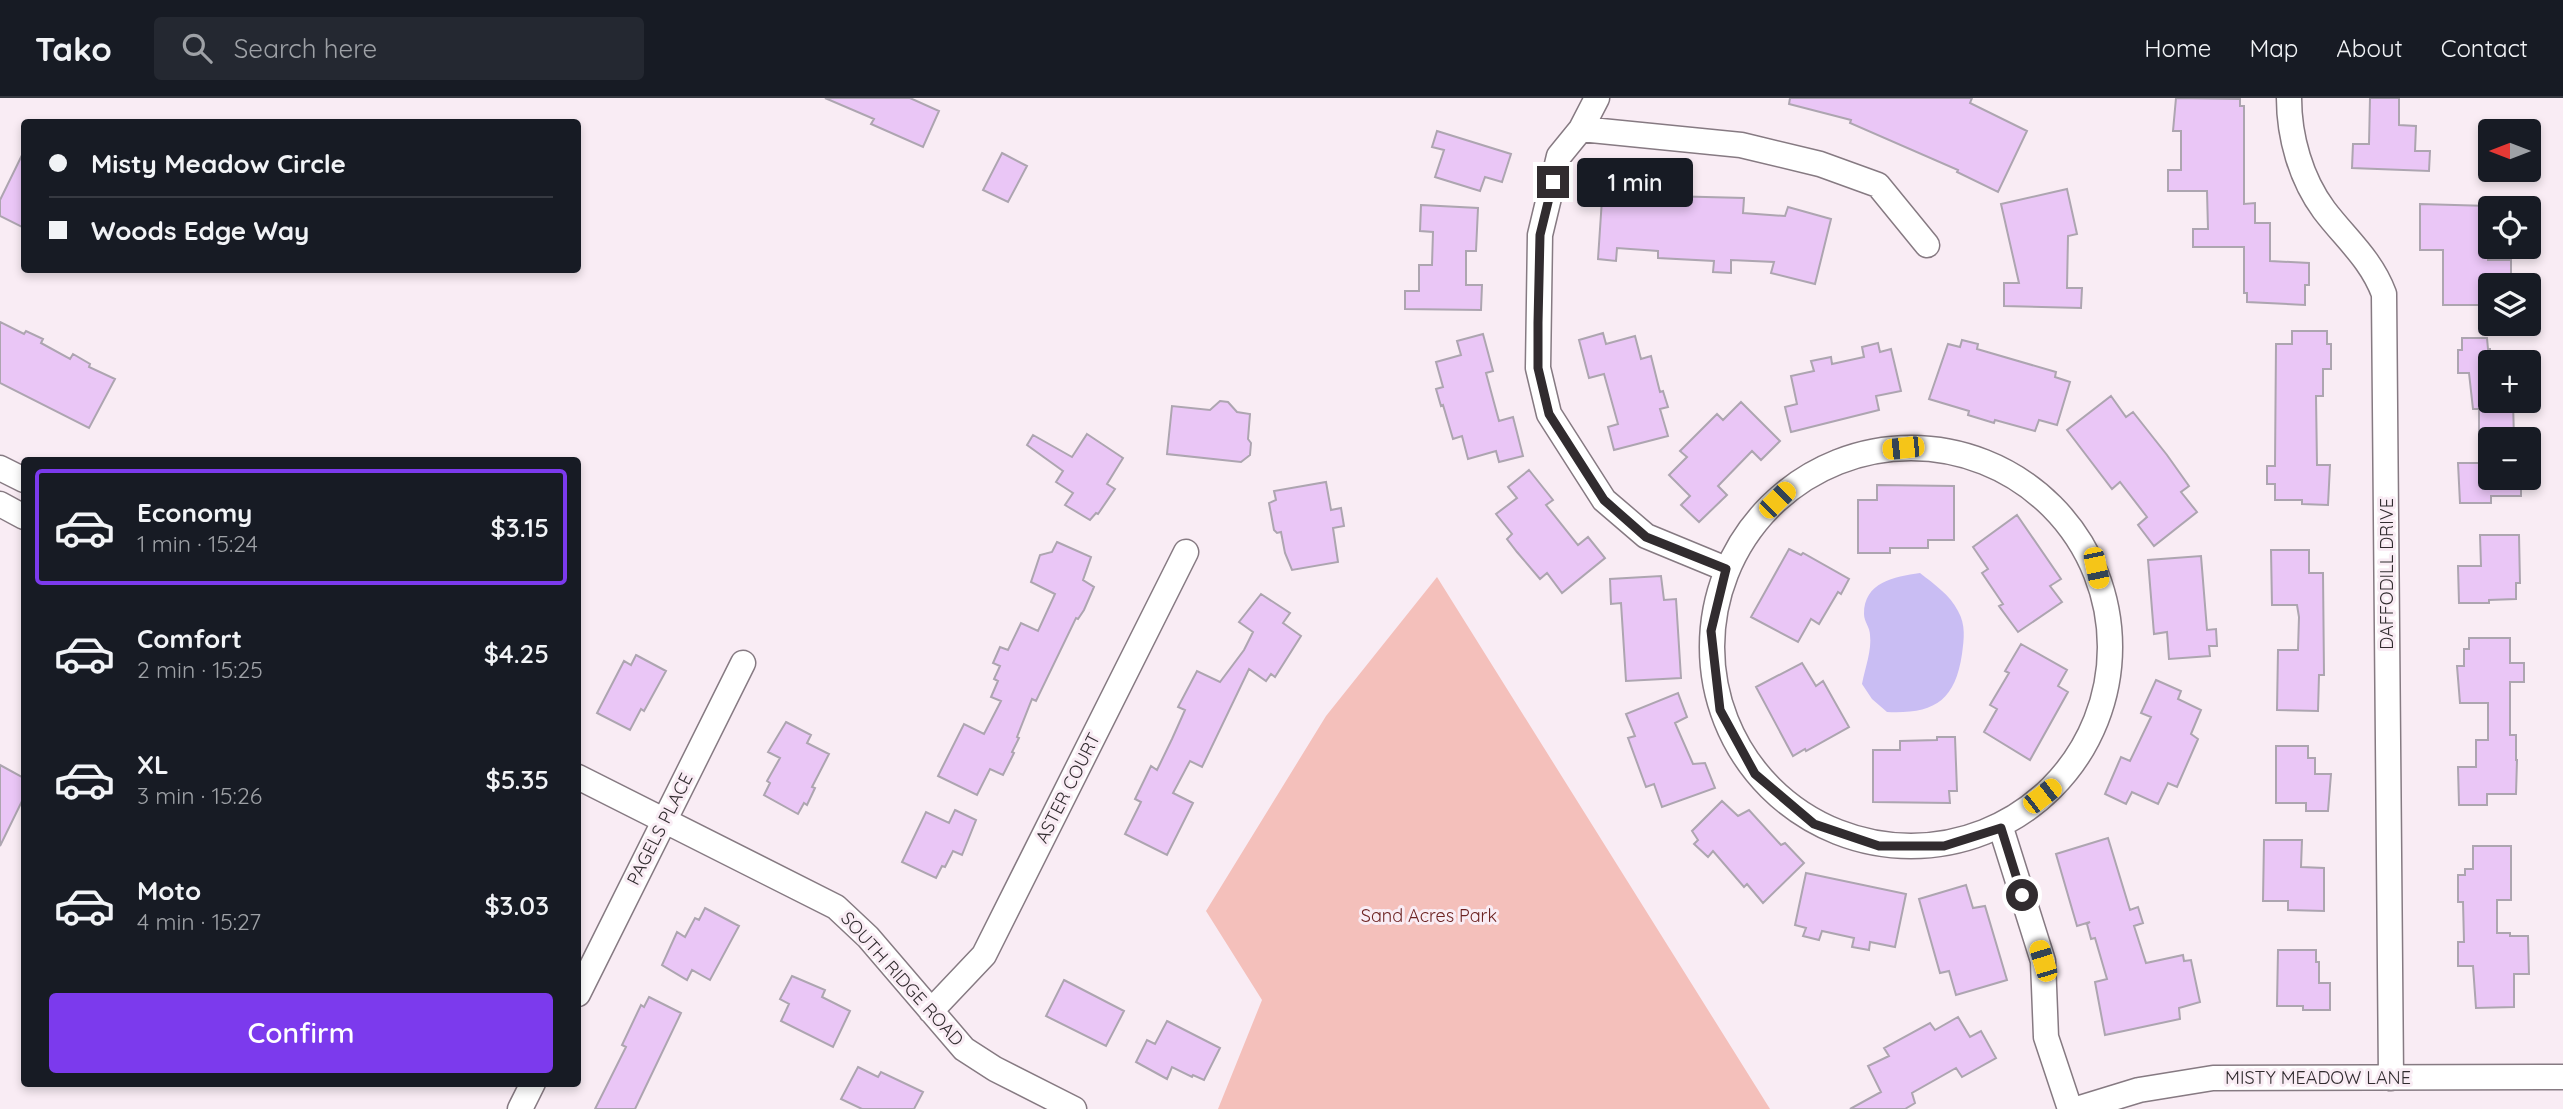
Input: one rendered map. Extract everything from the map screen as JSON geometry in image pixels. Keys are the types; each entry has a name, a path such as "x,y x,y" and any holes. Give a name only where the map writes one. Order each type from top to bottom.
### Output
{"street":[{"path":"1597,98 1581,129 1559,156 1540,235 1538,368 1549,414 1604,500 1646,537 1726,569"},
{"name":"DAFFODILL DRIVE","path":"2289,98 2292,136 2312,193 2376,274 2384,294 2391,1077"},
{"path":"1581,129 1741,145 1820,164 1878,185 1927,245"},
{"path":"1924,446 1991,463 2051,503 2096,568 2112,644 2098,721 2062,780 2001,828 1944,846 1879,846 1814,824 1755,774 1720,710 1711,631 1726,569 1749,527 1790,486 1860,452 1924,446"},
{"path":"0,468 21,478"},
{"path":"0,504 21,515"},
{"name":"ASTER COURT","path":"931,1011 984,955 1186,552"},
{"name":"PAGELS PLACE","path":"581,988 743,663"},
{"name":"SOUTH RIDGE ROAD","path":"581,778 836,907 868,937 964,1049 995,1069 1074,1109"},
{"path":"2001,828 2043,961 2046,1037 2070,1109"},
{"name":"MISTY MEADOW LANE","path":"2077,1109 2139,1090 2213,1078 2563,1077"},
{"path":"520,1109 531,1087"}],"green space":[{"name":"Sand Acres Park","path":"1437,577 1770,1109 1218,1109 1262,1000 1206,911 1326,716"}],"shaded area":[{"path":"1920,573 1946,595 1961,616 1964,637 1959,670 1954,684 1939,702 1917,711 1887,712 1872,699 1862,684 1870,641 1870,632 1864,617 1865,603 1869,595 1882,583"}],"building":[{"path":"825,98 910,98 939,111 923,147 871,124 874,119"},
{"path":"1790,98 1972,98 1970,103 2027,131 1998,192 1957,172 1958,170 1850,123 1851,120 1789,104"},
{"path":"2176,98 2240,99 2240,106 2244,106 2244,204 2255,203 2255,223 2270,223 2270,261 2309,263 2305,305 2247,302 2247,293 2244,293 2244,247 2193,247 2193,229 2208,229 2207,191 2168,191 2168,170 2181,170 2181,131 2173,131"},
{"path":"2370,98 2399,98 2399,125 2416,126 2415,151 2430,151 2429,171 2352,168 2353,144 2369,144"},
{"path":"1437,131 1511,154 1502,182 1485,177 1480,191 1435,177 1444,150 1432,147"},
{"path":"1002,153 1027,166 1008,202 983,190"},
{"path":"21,157 21,226 0,216 0,200"},
{"path":"1603,184 1629,186 1628,195 1744,198 1743,213 1785,216 1788,207 1831,219 1815,284 1771,273 1774,262 1731,260 1731,273 1713,272 1714,261 1658,258 1658,251 1617,248 1616,261 1598,259"},
{"path":"2067,189 2077,234 2068,236 2067,288 2082,288 2081,308 2004,306 2004,283 2019,283 2001,204"},
{"path":"2420,204 2478,206 2478,259 2511,260 2511,273 2478,273 2478,305 2443,305 2443,250 2420,250"},
{"path":"1421,205 1478,208 1476,251 1466,251 1466,285 1482,285 1481,310 1405,309 1405,291 1419,291 1419,265 1432,265 1433,232 1420,231"},
{"path":"0,322 24,334 26,331 43,339 41,343 70,359 73,354 90,364 89,367 115,379 89,428 0,383"},
{"path":"2292,331 2327,331 2327,344 2331,344 2331,369 2323,369 2323,396 2316,396 2317,465 2330,465 2328,505 2302,504 2302,500 2275,500 2275,484 2267,484 2267,466 2275,466 2276,344 2292,344"},
{"path":"1603,333 1606,344 1635,336 1641,359 1651,356 1660,392 1663,391 1668,407 1660,409 1668,436 1614,450 1608,427 1618,424 1604,374 1589,378 1579,340"},
{"path":"1483,334 1493,371 1486,373 1499,421 1513,417 1523,456 1499,462 1496,451 1468,459 1462,436 1453,439 1436,389 1443,387 1436,362 1461,355 1457,341"},
{"path":"2462,338 2487,338 2490,350 2478,350 2478,409 2473,409 2469,373 2458,373 2458,350 2462,350"},
{"path":"1962,340 1978,344 1977,349 2056,372 2055,377 2070,382 2057,425 2039,420 2035,431 1995,420 1994,423 1968,415 1969,411 1929,399 1948,344 1960,347"},
{"path":"1878,343 1880,352 1891,349 1901,391 1876,396 1879,410 1791,432 1785,407 1797,404 1791,376 1814,371 1811,361 1831,357 1832,364 1864,357 1862,347"},
{"path":"2111,396 2126,417 2133,412 2167,455 2189,486 2181,492 2197,512 2154,546 2138,525 2147,517 2120,482 2112,489 2067,430"},
{"path":"1220,401 1228,402 1237,412 1250,414 1250,455 1241,462 1167,454 1172,406 1210,410"},
{"path":"1741,402 1780,441 1761,460 1752,451 1718,486 1727,495 1699,522 1681,505 1690,496 1669,475 1687,457 1680,451 1717,414 1723,420"},
{"path":"2479,413 2513,413 2514,427 2479,427"},
{"path":"1087,434 1123,458 1107,484 1115,489 1098,514 1090,520 1065,505 1073,493 1056,482 1063,471 1027,445 1033,435 1072,457"},
{"path":"2458,463 2478,463 2478,490 2521,490 2521,496 2491,496 2491,503 2460,503"},
{"path":"1529,470 1553,500 1546,505 1578,545 1588,537 1605,558 1562,593 1547,573 1540,579 1517,552 1507,539 1512,534 1496,514 1517,498 1508,487"},
{"path":"1326,482 1331,510 1341,508 1344,526 1333,528 1338,562 1292,570 1281,532 1274,530 1269,503 1276,500 1274,491"},
{"path":"1877,485 1954,486 1954,540 1928,540 1928,548 1890,548 1890,553 1858,553 1858,500 1877,500"},
{"path":"2017,515 2061,579 2050,586 2062,602 2018,632 1999,606 2003,604 1982,573 1988,569 1973,547"},
{"path":"2480,535 2519,535 2520,583 2516,583 2516,599 2489,600 2489,603 2459,603 2458,566 2481,566"},
{"path":"1057,542 1091,557 1083,580 1094,587 1036,701 1032,699 1012,752 1014,753 1003,775 990,769 977,795 938,776 964,724 984,734 1001,701 991,697 998,681 994,679 1000,666 993,663 1000,647 1008,650 1021,623 1038,631 1055,594 1031,582 1040,555 1052,552"},
{"path":"1789,549 1801,555 1803,553 1849,579 1819,624 1811,619 1798,642 1751,617"},
{"path":"2271,550 2309,550 2309,573 2323,573 2324,675 2319,675 2318,711 2277,710 2278,650 2298,650 2299,617 2297,605 2272,605"},
{"path":"2201,556 2207,630 2216,629 2217,646 2209,646 2210,656 2169,659 2167,632 2154,634 2148,560"},
{"path":"1661,576 1664,600 1676,599 1681,678 1626,681 1621,603 1611,604 1610,579"},
{"path":"1261,594 1290,613 1283,623 1301,636 1275,677 1271,674 1266,681 1249,669 1202,767 1190,761 1173,793 1193,803 1167,855 1125,834 1141,802 1135,799 1151,766 1157,770 1185,710 1178,707 1197,671 1220,682 1244,650 1253,632 1239,622"},
{"path":"2469,638 2510,638 2510,663 2524,663 2524,682 2510,682 2510,735 2516,735 2516,794 2487,794 2487,805 2459,805 2458,767 2476,767 2476,740 2488,740 2488,703 2460,703 2457,666 2464,666 2464,649 2469,649"},
{"path":"2021,644 2067,670 2058,686 2068,692 2030,760 1984,732 1997,709 1990,705 2009,673 2005,671"},
{"path":"636,655 666,671 630,730 597,713 624,661 631,665"},
{"path":"1802,663 1816,686 1823,681 1849,727 1793,756 1756,687"},
{"path":"2156,680 2181,691 2178,699 2201,710 2191,734 2198,739 2177,787 2168,783 2158,804 2132,792 2126,804 2105,794 2121,757 2130,761 2151,717 2141,713"},
{"path":"1678,693 1687,717 1675,723 1693,764 1705,763 1715,788 1662,807 1654,784 1646,787 1628,738 1635,736 1626,714"},
{"path":"786,722 811,735 807,743 829,754 812,787 815,788 807,805 804,803 798,814 764,795 770,783 767,781 780,758 768,752"},
{"path":"1937,737 1955,737 1957,791 1949,791 1950,803 1873,802 1873,750 1900,750 1900,741 1937,740"},
{"path":"2276,746 2308,746 2308,758 2315,758 2315,774 2331,774 2328,811 2306,811 2306,803 2276,803"},
{"path":"0,765 21,776 21,803 0,846"},
{"path":"1722,801 1738,816 1749,810 1781,845 1785,843 1804,863 1763,903 1747,884 1744,887 1713,851 1708,857 1694,844 1698,840 1692,831"},
{"path":"955,810 976,820 962,855 953,851 936,878 902,862 926,812 949,823"},
{"path":"2108,838 2130,910 2138,907 2143,923 2134,926 2146,963 2183,955 2184,961 2191,960 2200,1002 2179,1008 2180,1019 2105,1035 2095,982 2107,979 2095,938 2091,939 2087,924 2090,922 2077,926 2056,854"},
{"path":"2264,840 2302,840 2301,867 2324,868 2324,911 2288,910 2288,901 2263,901"},
{"path":"2473,846 2511,846 2511,900 2497,900 2497,933 2528,936 2529,974 2514,974 2514,1007 2476,1008 2473,966 2458,966 2458,942 2464,942 2463,902 2458,902 2458,875 2465,875 2465,869 2473,869"},
{"path":"1806,873 1906,894 1895,947 1870,942 1869,950 1852,947 1854,938 1822,931 1819,940 1803,936 1806,928 1795,925"},
{"path":"1966,885 1973,908 1985,906 2007,980 1956,995 1949,971 1940,973 1919,899"},
{"path":"705,908 739,926 710,980 692,970 687,980 662,965 677,932 685,937 695,918 699,920"},
{"path":"2278,950 2316,950 2319,983 2330,983 2330,1010 2277,1006"},
{"path":"792,976 825,990 822,997 850,1011 833,1047 781,1021 789,1004 780,999"},
{"path":"1064,980 1124,1011 1106,1046 1046,1016"},
{"path":"649,997 681,1013 635,1109 595,1109 626,1047 622,1045 641,1005 644,1007"},
{"path":"1958,1017 1970,1037 1981,1031 1996,1058 1962,1077 1956,1068 1912,1093 1915,1103 1905,1109 1850,1109 1881,1092 1868,1066 1889,1056 1884,1048 1930,1023 1935,1030"},
{"path":"1167,1021 1220,1048 1204,1080 1172,1067 1167,1079 1136,1062 1147,1040 1155,1044"},
{"path":"858,1067 878,1077 881,1072 923,1092 914,1109 862,1109 841,1099"}],"route":[{"path":"1553,182 1540,235 1538,323 1538,368 1549,414 1604,500 1646,537 1726,569 1711,631 1720,710 1755,774 1814,824 1879,846 1944,846 2001,828 2022,895"}]}
